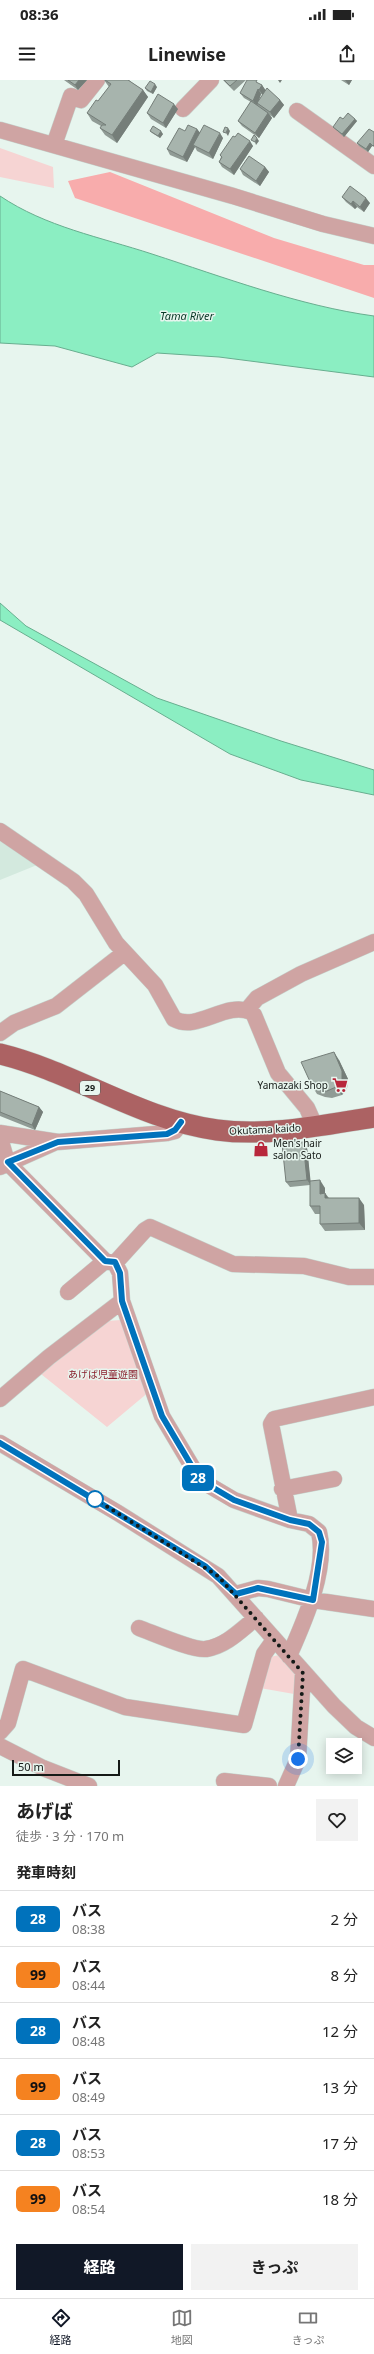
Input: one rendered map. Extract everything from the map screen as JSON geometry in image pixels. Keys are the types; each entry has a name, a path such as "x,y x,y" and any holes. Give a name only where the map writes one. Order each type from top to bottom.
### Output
{"main road":[{"name":"Okutama kaido","path":"0,1054 181,1122 212,1129 236,1132 315,1126 374,1117"}],"street":[{"path":"54,145 71,96 81,100 97,80"},
{"path":"183,109 211,80"},
{"path":"297,111 374,166"},
{"path":"0,130 233,196 323,224 374,236"},
{"path":"0,831 73,881 86,894 124,953 148,976 172,1016 180,1022 188,1023 232,1010 246,1010 254,1015 278,1073 307,1108 315,1126"},
{"path":"246,1010 257,998 301,974 374,942"},
{"path":"0,1033 14,1023 56,1006 124,953"},
{"path":"0,1133 58,1142 167,1134 175,1130 181,1122"},
{"path":"0,1138 4,1165 110,1262 120,1273 122,1301 162,1416 200,1480 234,1500 290,1520 309,1524 319,1532 322,1542 313,1600 289,1656"},
{"path":"4,1165 58,1142"},
{"path":"68,1292 110,1262 150,1227 233,1264 304,1266 349,1277 374,1277"},
{"path":"0,1400 49,1357 122,1301"},
{"path":"290,1520 282,1489 271,1424 274,1419 374,1397"},
{"path":"0,1443 205,1566 236,1594 303,1673 345,1717 374,1738"},
{"path":"282,1489 334,1479"},
{"path":"236,1594 258,1588 313,1600 374,1609"},
{"path":"139,1628 205,1649 218,1645 232,1637 256,1618"},
{"path":"0,1732 8,1723 24,1669 125,1707 244,1725 264,1654 274,1640"},
{"path":"286,1786 298,1759 303,1673"},
{"path":"0,1746 43,1768 89,1786"},
{"path":"224,1781 269,1786"}],"shaded area":[{"path":"110,172 274,238 364,265 374,265 374,298 75,198 68,181"},
{"path":"0,840 37,865 0,880"}],"green space":[{"path":"0,148 53,167 54,188 0,177"},
{"name":"あげば児童遊園","path":"121,1320 150,1391 107,1427 41,1374 107,1321"},
{"path":"279,1655 296,1674 294,1694 260,1688 270,1657"}],"water":[{"name":"Tama River","path":"0,196 36,216 74,230 262,290 318,305 374,316 374,377 219,357 157,353 132,367 55,346 0,343"},
{"path":"0,603 26,626 157,698 281,741 374,770 374,795 301,780 230,754 0,620"}],"building":[{"path":"68,80 79,80 75,85"},
{"path":"105,80 128,80 143,90 112,135 100,128 102,125 106,125 87,113 96,100 98,101 111,84"},
{"path":"224,80 237,80 230,86"},
{"path":"247,80 257,80 256,82 262,85 259,90 258,89 253,101 240,93"},
{"path":"150,81 155,84 151,92 145,88"},
{"path":"267,88 280,100 270,112 257,103"},
{"path":"158,94 174,104 163,123 147,113"},
{"path":"251,101 268,113 255,133 238,121"},
{"path":"348,113 355,119 342,134 333,127 340,117 343,119"},
{"path":"188,125 197,129 183,157 167,149 179,128 185,131"},
{"path":"204,125 220,133 209,153 193,145"},
{"path":"153,126 161,131 158,136 150,131"},
{"path":"225,127 228,128 226,133 223,132"},
{"path":"369,129 374,132 374,145 373,146 370,143 366,149 357,143"},
{"path":"238,133 250,141 230,169 219,162 222,157 220,155 233,136 235,137"},
{"path":"254,135 257,138 255,142 251,140"},
{"path":"249,156 265,167 256,181 240,169"},
{"path":"350,186 366,198 360,207 353,201 351,204 342,197"},
{"path":"334,1052 342,1071 342,1081 336,1087 327,1091 320,1090 312,1086 301,1062"},
{"path":"0,1091 39,1107 32,1125 0,1112"},
{"path":"303,1142 307,1180 286,1182 282,1144"},
{"path":"320,1180 320,1194 325,1193 325,1198 359,1198 359,1223 320,1224 320,1206 310,1206 310,1181"}],"bus line":[{"name":"28","path":"0,1443 205,1566 218,1576 236,1594 258,1588 313,1600 322,1542 319,1532 309,1524 290,1520 234,1500 200,1480 162,1416 122,1301 120,1273 115,1262 105,1261 8,1162 58,1142 167,1134 175,1130 181,1122"}],"place":[{"name":"Yamazaki Shop","path":"340,1085"},
{"name":"Men's hair salon Sato","path":"261,1149"}],"route":[{"path":"95,1499 205,1566 218,1576 236,1594 303,1673 298,1759"}]}
